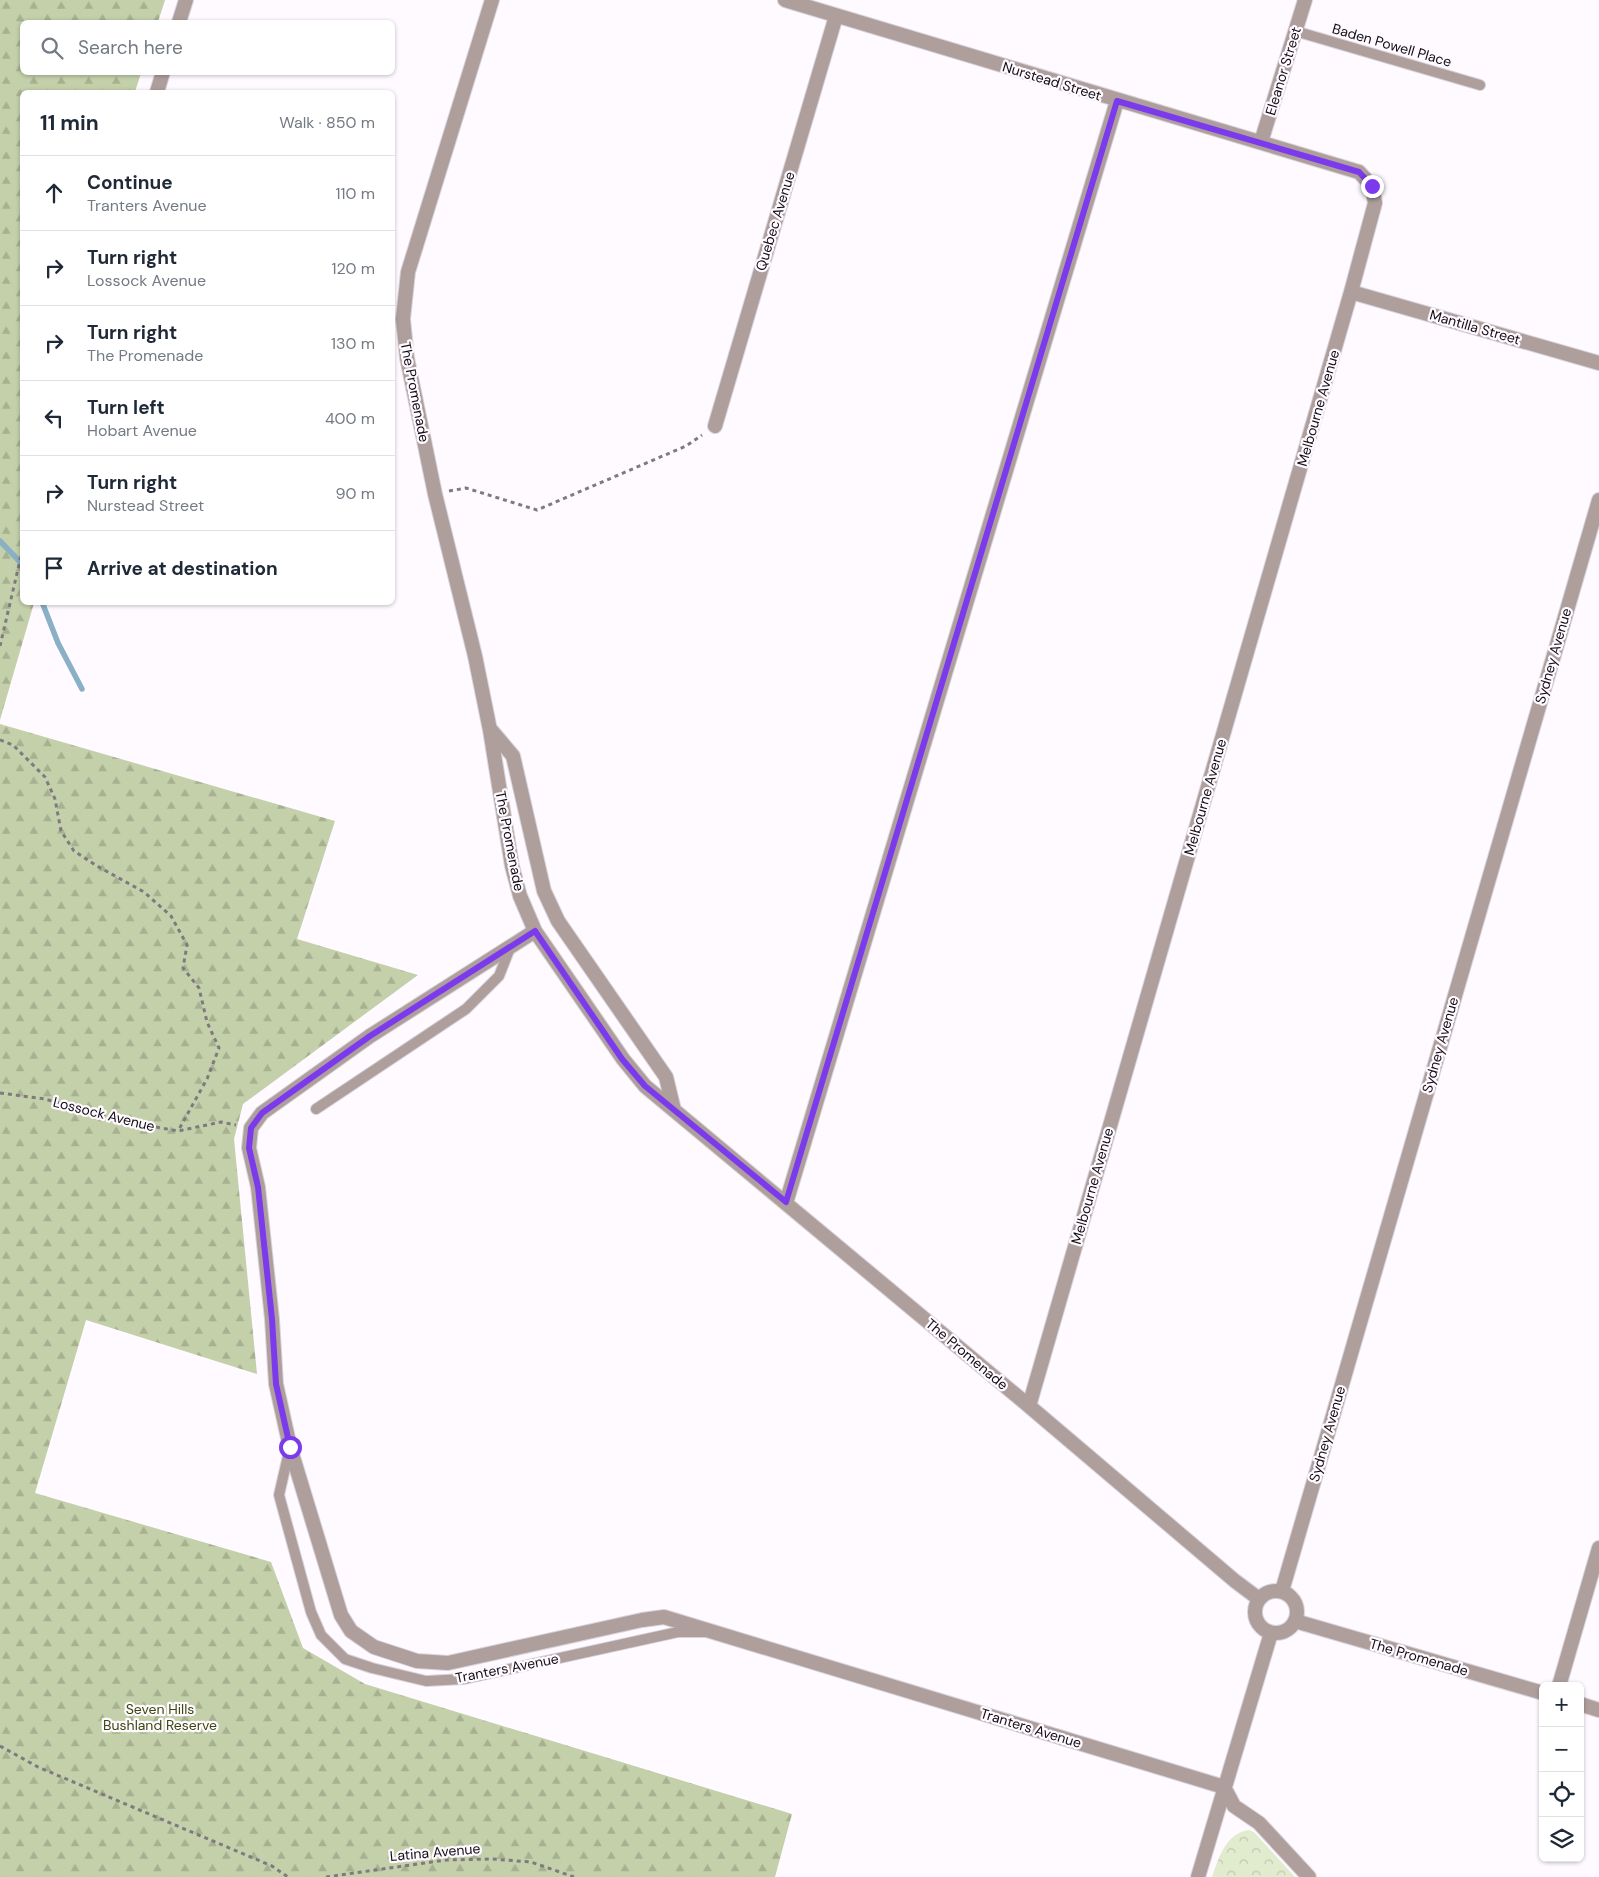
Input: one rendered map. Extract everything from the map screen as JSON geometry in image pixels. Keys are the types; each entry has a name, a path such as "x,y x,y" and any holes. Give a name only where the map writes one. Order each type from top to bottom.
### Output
{"street":[{"path":"180,20 186,0"},
{"name":"The Promenade","path":"492,0 408,272 403,319 407,358 490,730 512,866 520,896 535,931 622,1059 645,1086 786,1202 1235,1581 1259,1599"},
{"name":"Nurstead Street","path":"785,0 1359,172 1372,186"},
{"name":"Eleanor Street","path":"1261,142 1305,0"},
{"name":"Quebec Avenue","path":"715,426 836,16"},
{"path":"158,90 163,75"},
{"path":"786,1202 1117,101"},
{"name":"Melbourne Avenue","path":"1029,1406 1351,292 1375,203 1372,186"},
{"name":"Mantilla Street","path":"1351,292 1599,362"},
{"name":"Sydney Avenue","path":"1282,1591 1599,500"},
{"name":"The Promenade","path":"490,730 512,756 544,890 555,913 666,1077 674,1110"},
{"path":"251,1128 262,1113 370,1036 535,931"},
{"name":"Tranters Avenue","path":"251,1128 249,1148 258,1187 272,1319 276,1384 290,1447 341,1615 351,1631 374,1647 417,1661 448,1663 642,1620 664,1617 1224,1787"},
{"path":"1560,1682 1599,1548"},
{"path":"1269,1591 1288,1593 1298,1609 1295,1621 1285,1631 1271,1633 1259,1626 1256,1619 1255,1605 1259,1599 1269,1591"},
{"name":"The Promenade","path":"1295,1621 1539,1692"},
{"path":"1198,1877 1271,1633"},
{"path":"1584,1705 1599,1710"},
{"path":"1224,1787 1234,1806 1259,1823 1309,1877"}],"lane":[{"name":"Baden Powell Place","path":"1296,31 1480,85"},
{"path":"316,1109 466,1009 500,976 510,948"},
{"name":"Tranters Avenue","path":"290,1447 278,1495 310,1612 321,1635 345,1659 372,1668 426,1681 464,1679 678,1632 718,1632"}],"path":[{"path":"436,494 466,488 537,510 686,446 715,426"},
{"path":"0,646 20,561"},
{"path":"0,740 13,745 45,777 55,800 61,831 74,851 144,892 171,916 187,945 183,968 199,988 207,1022 219,1048 206,1079 178,1131"},
{"name":"Lossock Avenue","path":"0,1093 45,1099 118,1120 178,1131 221,1122 251,1128"},
{"path":"0,1746 38,1767 272,1866 288,1877"},
{"name":"Latina Avenue","path":"326,1877 446,1860 492,1859 531,1862 574,1877"}],"green space":[{"path":"0,0 165,0 159,20 20,20 20,75 140,75 136,90 20,90 20,605 33,605 0,720"},
{"name":"Seven Hills Bushland Reserve","path":"0,724 335,821 297,939 418,975 243,1104 234,1139 257,1374 86,1320 35,1493 271,1562 303,1648 365,1684 792,1814 775,1877 0,1877"},
{"path":"1249,1830 1254,1832 1295,1877 1212,1877 1224,1847 1234,1836"}],"waterway":[{"path":"0,541 20,562"},
{"path":"43,605 58,643 82,689"}],"route":[{"path":"290,1447 276,1384 272,1319 258,1187 249,1148 251,1128 262,1113 370,1036 535,931 622,1059 645,1086 786,1202 1117,101 1359,172 1372,186"}]}
